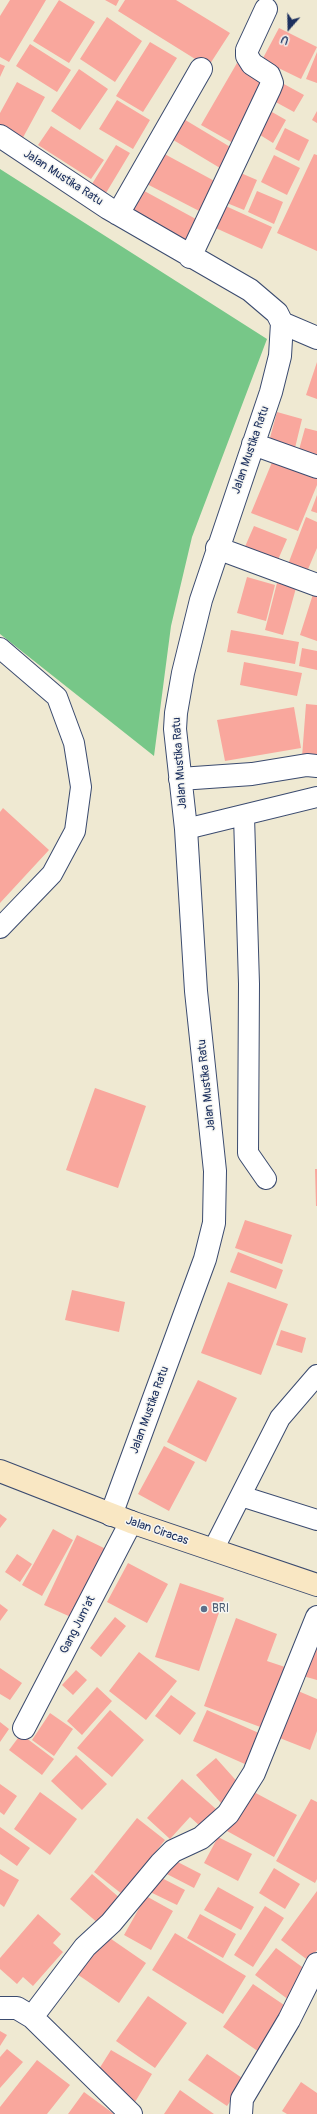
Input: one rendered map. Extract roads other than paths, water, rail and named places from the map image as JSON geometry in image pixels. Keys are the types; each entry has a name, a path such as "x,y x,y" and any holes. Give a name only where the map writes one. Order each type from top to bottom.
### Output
{"street":[{"path":"190,256 272,83 269,75 252,64 247,56 247,50 266,9"},
{"path":"118,214 201,69"},
{"name":"Jalan Mustika Ratu","path":"0,136 118,214 250,290 277,313 282,322 280,356 271,392 218,548 193,630 176,713 175,729 186,830 196,991 215,1171 214,1223 205,1259 121,1519"},
{"path":"282,322 317,338"},
{"path":"253,444 317,467"},
{"path":"218,548 317,585"},
{"path":"180,779 252,774 307,765 317,766"},
{"name":"Jalan Ciracas","path":"0,1471 121,1519 317,1585"},
{"name":"Gang Jum'at","path":"24,1728 121,1519"},
{"path":"32,2017 85,1946 111,1923 173,1851 200,1838 228,1814 254,1772 317,1617"},
{"path":"241,2114 242,2098 289,2020 317,1964"},
{"path":"0,2008 17,2008 32,2017 131,2114"}],"lane":[{"path":"0,648 57,697 74,743 81,786 75,831 52,874 0,928"},
{"path":"186,830 317,797"},
{"path":"244,816 249,984 248,1153 266,1179"},
{"path":"213,1550 280,1418 317,1375"},
{"path":"241,1496 317,1520"}],"place":[{"name":"BRI","path":"204,1609"}]}
